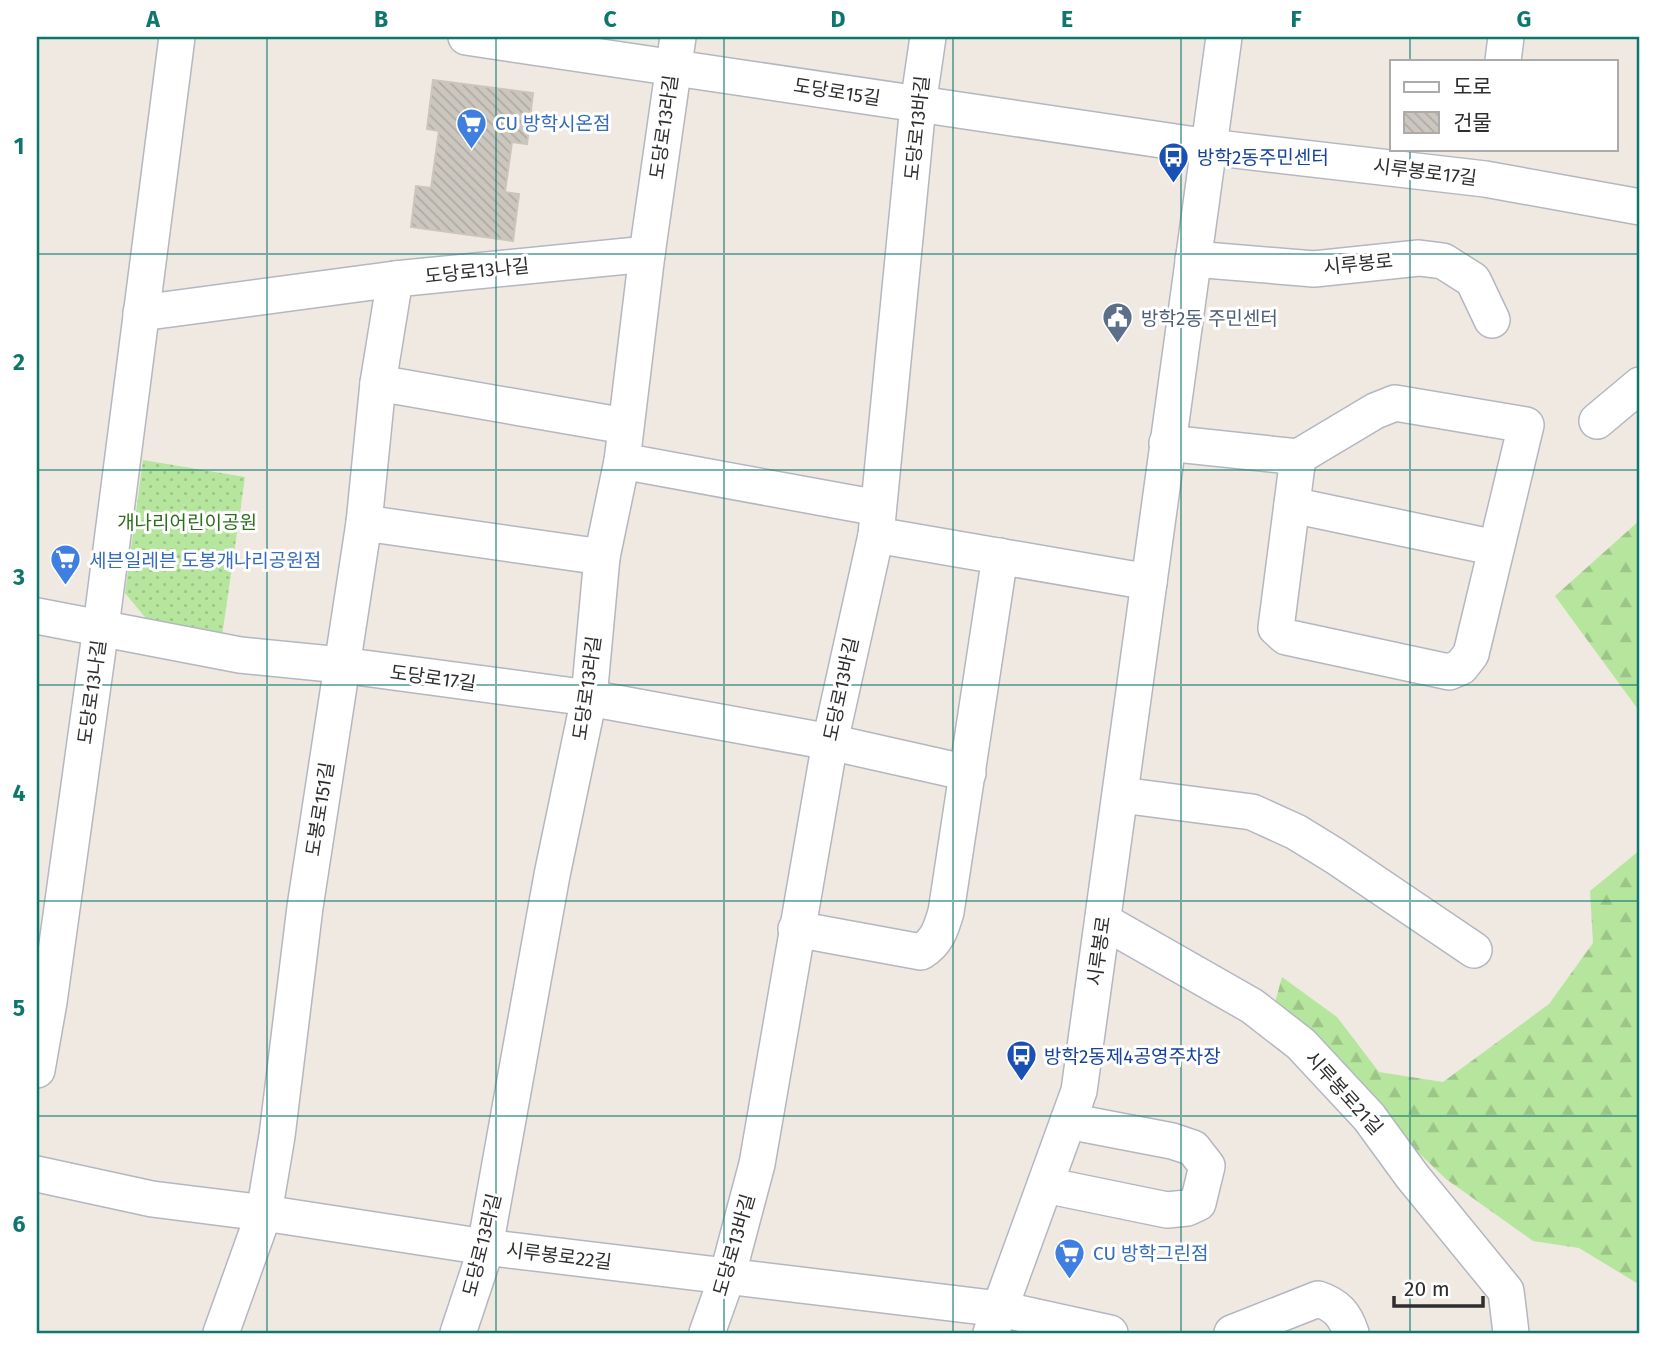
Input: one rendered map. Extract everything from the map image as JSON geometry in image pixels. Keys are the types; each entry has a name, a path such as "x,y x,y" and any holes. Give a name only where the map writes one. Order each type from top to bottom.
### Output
{"street":[{"name":"도당로13나길","path":"37,1070 49,1002 101,627 177,37"},
{"name":"도당로15길","path":"466,37 675,52 918,104 1209,147"},
{"name":"도당로13바길","path":"707,1333 727,1277 757,1164 830,742 877,521 918,104 928,37"},
{"name":"시루봉로","path":"995,1321 1079,1091 1224,37"},
{"path":"1503,60 1506,37"},
{"name":"도당로13라길","path":"458,1333 485,1247 552,875 589,698 602,557 622,461 675,52"},
{"name":"시루봉로17길","path":"1209,147 1487,164 1640,207"},
{"name":"도당로13나길","path":"141,313 395,279 647,254"},
{"name":"시루봉로","path":"1193,259 1314,269 1419,258 1443,261 1473,280 1492,320"},
{"name":"도봉로151길","path":"222,1333 264,1213 277,1136 305,906 364,523 378,383 395,279"},
{"path":"378,383 625,426"},
{"path":"1597,421 1640,384"},
{"path":"1167,443 1298,457 1375,411 1395,403 1526,425 1471,654 1461,667 1450,672 1286,637 1276,628 1298,457"},
{"path":"622,461 877,521 1000,556 1149,582"},
{"path":"1292,505 1496,548"},
{"path":"364,523 602,557"},
{"path":"796,929 921,952 932,945 940,932 946,912 1000,556"},
{"name":"도당로17길","path":"37,616 240,655 341,665 589,698 830,742 968,772"},
{"path":"1121,795 1252,812 1296,832 1335,856 1474,950"},
{"name":"시루봉로21길","path":"1103,920 1252,1006 1301,1044 1369,1117 1412,1176 1506,1291 1511,1333"},
{"path":"1045,1185 1167,1210 1187,1208 1198,1203 1207,1166 1193,1148 1172,1141 1068,1121"},
{"name":"시루봉로22길","path":"37,1174 152,1199 264,1213 485,1247 727,1277 995,1321"},
{"path":"1232,1333 1318,1298 1330,1303 1345,1317 1352,1333"},
{"path":"995,1321 1110,1333"}],"green space":[{"name":"개나리어린이공원","path":"143,460 245,477 222,636 149,622 125,593"},
{"path":"1640,520 1640,712 1555,596"},
{"path":"1640,850 1640,1285 1579,1248 1533,1241 1446,1179 1378,1114 1274,1006 1282,977 1337,1017 1379,1072 1443,1082 1549,1004 1593,943 1590,891"}],"building":[{"path":"433,80 533,93 527,144 512,142 505,192 519,194 513,241 411,227 416,186 431,188 439,131 427,129"}],"place":[{"name":"CU 방학시온점","path":"472,150"},
{"name":"방학2동주민센터","path":"1174,184"},
{"name":"방학2동 주민센터","path":"1118,345"},
{"name":"세븐일레븐 도봉개나리공원점","path":"66,587"},
{"name":"방학2동제4공영주차장","path":"1021,1083"},
{"name":"CU 방학그린점","path":"1070,1280"}]}
